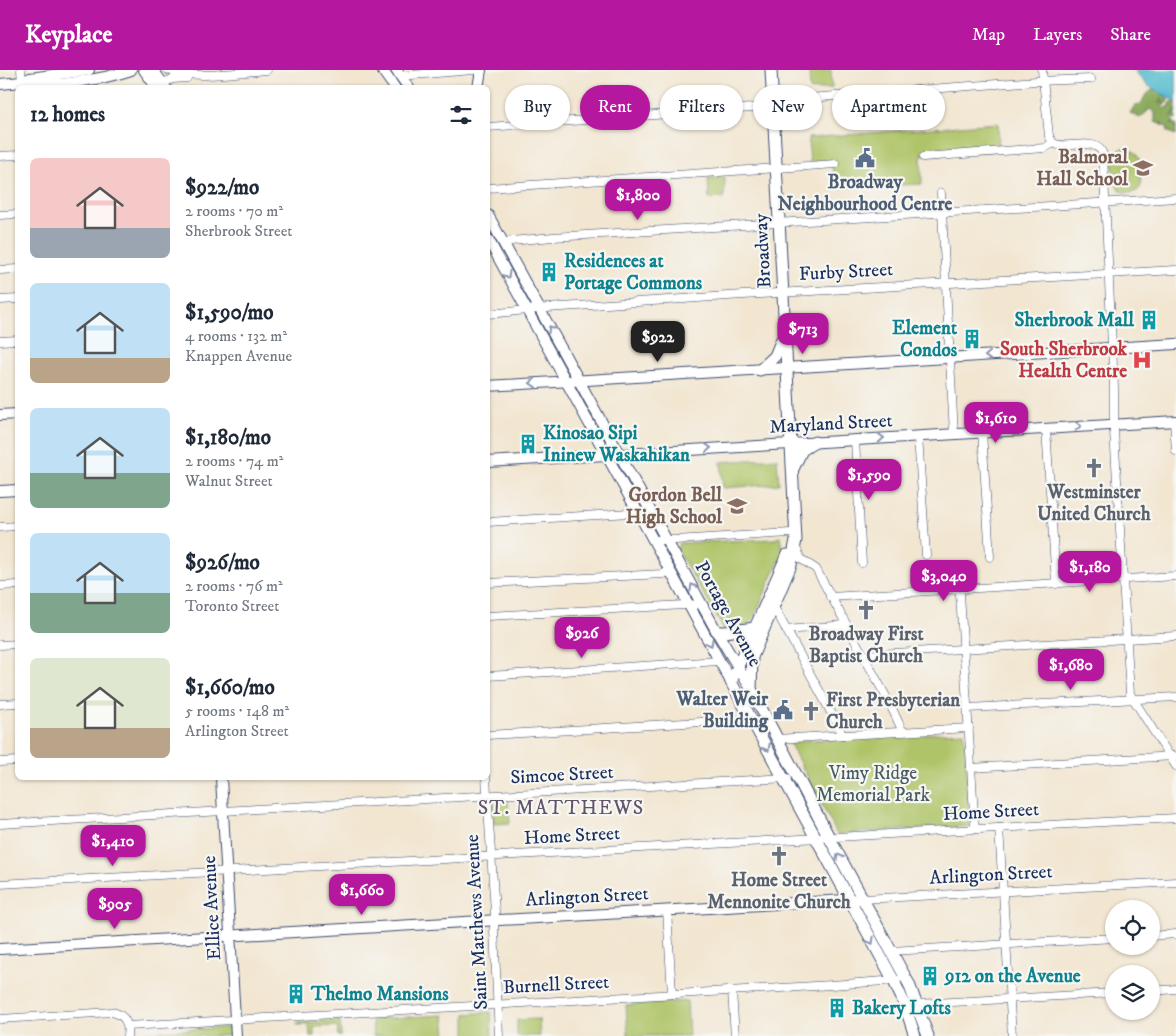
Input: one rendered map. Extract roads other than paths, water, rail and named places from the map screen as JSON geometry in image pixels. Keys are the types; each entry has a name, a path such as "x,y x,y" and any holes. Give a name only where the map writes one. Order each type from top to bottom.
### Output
{"highway":[{"name":"Broadway","path":"771,70 772,85"},
{"name":"Broadway","path":"751,689 752,657 791,565 796,546 774,130"},
{"path":"760,370 775,356 784,332"},
{"path":"791,476 802,450 815,442"},
{"name":"Broadway","path":"731,682 782,566 794,521"},
{"path":"717,632 755,628"},
{"name":"Portage Avenue","path":"731,682 894,981 915,1036"},
{"name":"Portage Avenue","path":"751,689 796,777 905,978 917,1004 928,1036"}],"main road":[{"path":"0,84 89,70"},
{"path":"22,82 31,85 64,82 108,76 131,70"},
{"path":"144,70 161,85"},
{"path":"153,70 161,85"},
{"path":"382,70 393,85"},
{"path":"478,85 481,70"},
{"path":"398,73 407,85"},
{"name":"Portage Avenue","path":"490,219 717,632 751,689"},
{"name":"Portage Avenue","path":"490,243 731,682"},
{"path":"490,386 1176,344"},
{"path":"0,415 15,414"},
{"name":"Maryland Street","path":"490,462 1175,421"},
{"path":"0,491 15,490"},
{"name":"Ellice Avenue","path":"222,780 236,1036"},
{"name":"Arlington Street","path":"0,949 863,899"}],"street":[{"path":"21,70 22,82"},
{"path":"168,70 203,74 267,70"},
{"path":"398,73 473,70"},
{"path":"1042,70 1049,136 1052,142 1062,146 1094,145 1100,148 1103,154 1115,424 1130,693 1173,756 1176,766"},
{"path":"163,85 173,78 196,78 203,74"},
{"path":"822,97 1091,79"},
{"path":"490,127 753,107"},
{"path":"923,157 1045,148 1052,142"},
{"path":"0,156 15,155"},
{"path":"490,188 836,164"},
{"path":"941,193 954,434"},
{"path":"504,245 511,241 553,237 1176,198"},
{"path":"0,215 15,214"},
{"path":"0,270 15,269"},
{"name":"Furby Street","path":"490,314 782,292 1176,270"},
{"path":"0,300 15,299"},
{"path":"0,341 15,340"},
{"path":"1175,421 1176,451"},
{"path":"1046,428 1056,584"},
{"path":"982,432 990,557"},
{"path":"918,436 926,555"},
{"path":"854,440 862,563"},
{"path":"490,522 630,513 637,510"},
{"path":"0,527 15,526"},
{"path":"653,540 791,533"},
{"path":"796,546 800,558 816,569 903,732"},
{"path":"490,583 663,574 670,571"},
{"path":"830,597 1176,576"},
{"path":"959,579 976,829"},
{"path":"0,586 15,585"},
{"path":"490,616 702,604"},
{"path":"774,607 840,728 842,735"},
{"path":"786,630 846,625"},
{"path":"862,655 1176,636"},
{"path":"0,645 15,644"},
{"path":"490,676 720,661"},
{"path":"968,708 1176,697"},
{"path":"0,704 15,703"},
{"path":"490,735 750,719"},
{"path":"776,739 969,728"},
{"path":"971,768 1173,756"},
{"path":"0,762 15,761"},
{"name":"Simcoe Street","path":"0,824 796,777"},
{"name":"Saint Matthews Avenue","path":"486,780 499,1036"},
{"name":"Home Street","path":"0,884 1176,818"},
{"path":"999,828 1012,1036"},
{"name":"Arlington Street","path":"863,899 1176,882"},
{"path":"667,910 672,994"},
{"path":"1160,935 1176,934"},
{"path":"891,951 1105,938"},
{"name":"Burnell Street","path":"128,1026 894,981 905,978"},
{"path":"1160,990 1176,989"},
{"path":"732,991 735,1036"},
{"path":"917,1004 1105,993"},
{"path":"0,1019 112,1012 122,1016 128,1026 127,1036"}],"water":[{"path":"1134,70 1176,70 1176,102 1147,85"}],"place":[{"name":"Broadway Neighbourhood Centre","path":"865,158"},
{"name":"Balmoral Hall School","path":"1143,168"},
{"name":"Residences at Portage Commons","path":"549,272"},
{"name":"Sherbrook Mall","path":"1149,320"},
{"name":"Element Condos","path":"972,339"},
{"name":"South Sherbrook Health Centre","path":"1142,360"},
{"name":"Kinosao Sipi Ininew Waskahikan","path":"528,444"},
{"name":"Westminster United Church","path":"1094,468"},
{"name":"Gordon Bell High School","path":"737,506"},
{"name":"Broadway First Baptist Church","path":"866,610"},
{"name":"Walter Weir Building","path":"783,710"},
{"name":"First Presbyterian Church","path":"811,711"},
{"name":"Home Street Mennonite Church","path":"779,856"},
{"name":"912 on the Avenue","path":"930,976"},
{"name":"Thelmo Mansions","path":"296,994"},
{"name":"Bakery Lofts","path":"837,1008"}],"district":[{"name":"ST. MATTHEWS","path":"561,808"}],"park label":[{"name":"Vimy Ridge Memorial Park","path":"873,784"}]}
